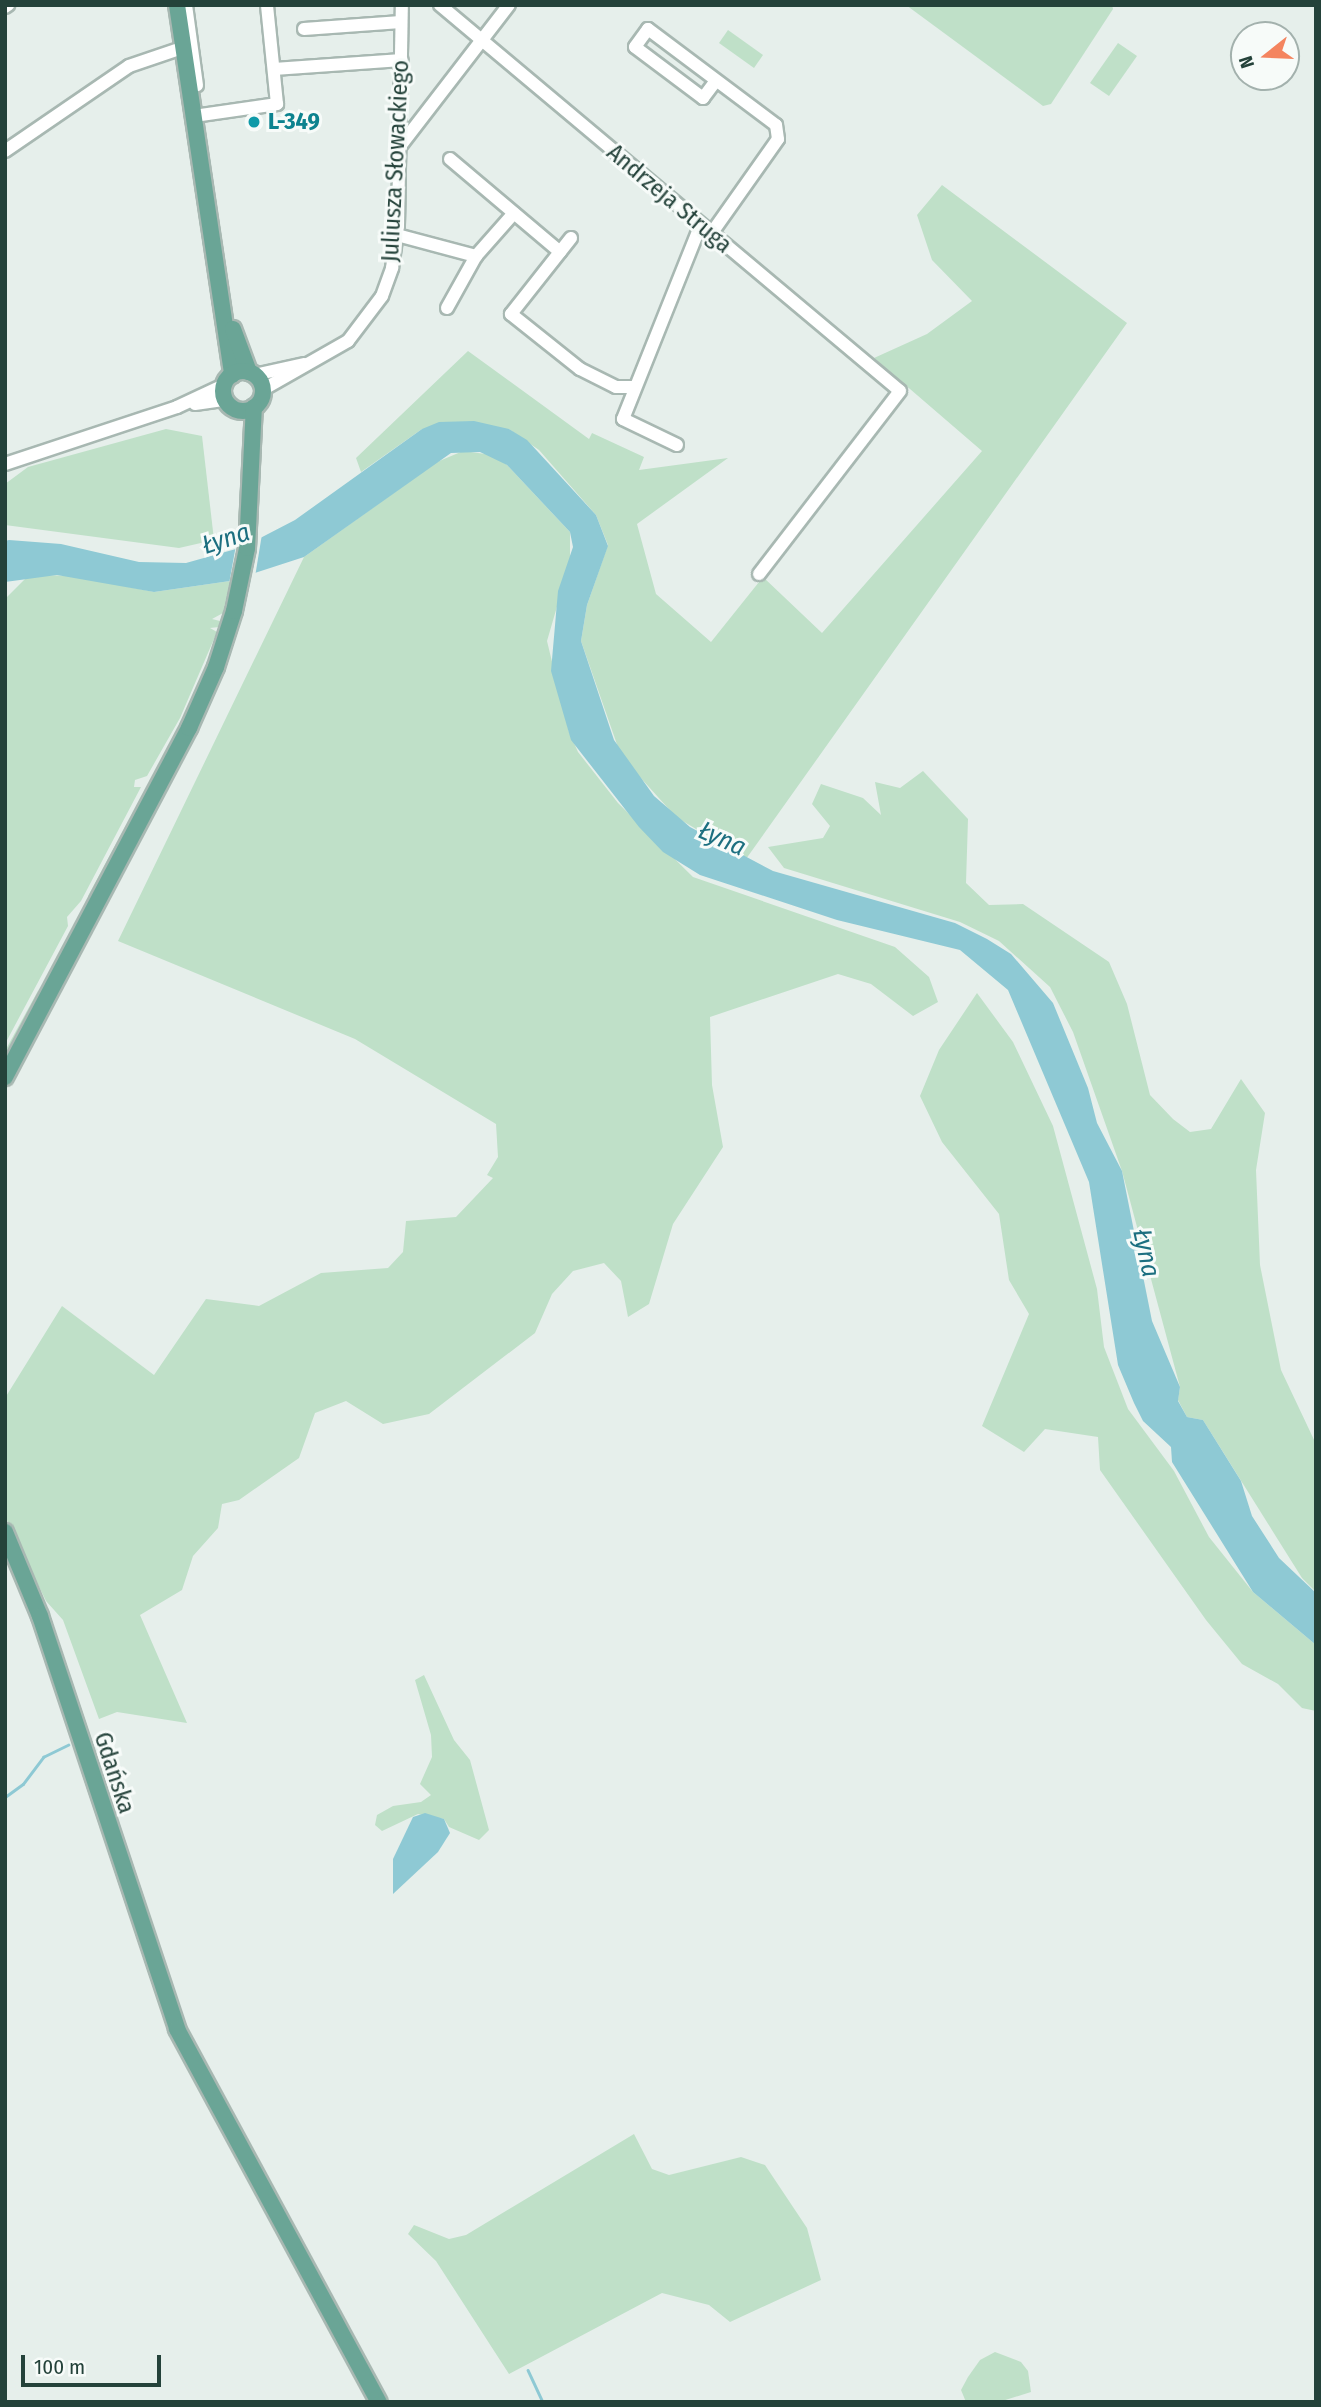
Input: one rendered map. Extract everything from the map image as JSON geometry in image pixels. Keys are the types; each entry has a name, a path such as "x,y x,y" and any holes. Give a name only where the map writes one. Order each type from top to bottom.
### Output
{"main road":[{"path":"177,5 213,229 223,308 227,387 247,409"},
{"path":"5,1077 189,728 234,611 247,548 252,461 247,409 255,379 223,308"},
{"path":"227,387 255,379"},
{"name":"Gdańska","path":"5,1532 40,1616 177,2029 379,2402"}],"street":[{"path":"186,5 213,229"},
{"path":"201,115 275,105 267,5"},
{"name":"Juliusza Słowackiego","path":"255,379 307,364 348,341 367,320 382,296 397,235 402,5"},
{"name":"Andrzeja Struga","path":"440,5 900,391 760,574"},
{"path":"401,145 509,5"},
{"path":"304,29 401,22"},
{"path":"677,445 623,419 706,230 779,137 776,125 648,29 635,47 703,98 716,81"},
{"path":"5,151 129,66 182,48"},
{"path":"274,69 402,60"},
{"path":"450,159 560,252"},
{"path":"447,308 476,256 514,213"},
{"path":"397,235 476,256"},
{"path":"571,238 511,314 580,369 615,387 635,387"},
{"path":"5,464 177,407 227,387"}],"green space":[{"path":"906,5 1112,5 1113,9 1051,104 1043,106"},
{"path":"728,30 763,55 754,68 719,43"},
{"path":"1118,43 1137,56 1109,96 1090,83"},
{"path":"942,185 1127,323 746,859 676,817 621,756 581,641 587,605 608,545 596,515 539,450 509,429 422,429 361,472 356,458 468,351 589,439 592,433 644,457 639,470 728,458 637,524 656,594 711,642 763,577 822,633 982,451 874,358 927,334 972,301 932,260 917,215"},
{"path":"166,429 202,436 214,540 179,548 5,525 5,484 28,467"},
{"path":"463,451 493,455 507,465 570,532 570,562 547,641 569,732 578,752 618,803 693,877 895,947 929,977 938,1002 913,1016 871,984 838,974 710,1017 712,1085 723,1147 673,1224 649,1304 628,1317 621,1281 604,1263 573,1271 552,1294 535,1333 429,1414 383,1424 346,1401 315,1413 299,1458 239,1500 222,1504 218,1528 193,1556 182,1590 140,1615 187,1723 117,1712 99,1719 63,1620 46,1601 5,1516 5,1398 62,1306 154,1375 206,1299 259,1306 321,1273 388,1268 403,1252 406,1221 456,1217 493,1178 487,1175 498,1157 496,1124 355,1039 118,941 304,557 437,462"},
{"path":"42,575 74,576 154,592 230,581 223,613 212,619 220,621 219,627 210,628 217,632 180,718 147,776 135,780 134,787 141,787 81,901 67,917 68,926 5,1044 5,599 26,578"},
{"path":"221,634 197,699 90,900 88,896 181,723"},
{"path":"923,771 968,819 966,883 989,905 1023,904 1109,962 1127,1004 1150,1095 1173,1119 1190,1132 1211,1129 1241,1079 1265,1113 1256,1170 1260,1265 1281,1370 1316,1444 1316,1592 1302,1578 1203,1420 1187,1417 1178,1400 1180,1387 1122,1171 1073,1032 1050,987 999,941 960,922 784,868 768,847 823,838 830,826 812,804 821,784 863,798 881,815 875,782 900,788"},
{"path":"39,989 33,1007 5,1060 5,1051"},
{"path":"977,993 1013,1042 1053,1126 1097,1289 1104,1347 1128,1409 1174,1471 1209,1537 1253,1592 1316,1645 1316,1711 1302,1708 1278,1684 1242,1664 1206,1620 1100,1470 1098,1437 1045,1429 1024,1452 982,1426 1029,1314 1009,1280 999,1214 942,1142 920,1096 939,1050"},
{"path":"424,1675 454,1740 470,1760 489,1830 479,1840 449,1827 444,1819 418,1814 382,1831 375,1825 377,1815 393,1806 421,1802 431,1795 420,1784 432,1757 431,1735 415,1680"},
{"path":"634,2134 652,2169 669,2175 741,2157 765,2165 807,2228 821,2280 730,2322 709,2305 662,2293 509,2374 436,2261 408,2234 414,2225 449,2239 466,2235"},
{"path":"995,2352 1021,2362 1028,2371 1031,2392 999,2402 966,2402 961,2390 968,2377 980,2360"}],"water":[{"path":"474,421 509,429 527,440 596,515 608,546 587,605 581,641 614,740 654,796 690,827 773,871 955,923 987,939 1011,954 1053,1003 1088,1088 1097,1123 1122,1171 1152,1321 1180,1387 1178,1401 1187,1417 1203,1420 1241,1481 1252,1516 1279,1558 1316,1593 1316,1645 1253,1592 1172,1462 1171,1447 1143,1421 1134,1403 1118,1365 1089,1182 1008,990 960,950 837,920 700,875 663,852 639,827 571,740 551,671 558,591 573,547 570,532 507,465 480,452 451,453 304,557 230,581 154,592 57,575 5,582 5,541 9,540 61,544 139,562 186,563 243,547 295,520 422,429 439,422"},
{"path":"425,1813 444,1819 450,1833 438,1852 393,1894 393,1859 413,1817"}],"pier":[{"path":"262,534 255,577 229,584 236,545"}],"waterway":[{"path":"5,1797 23,1784 43,1757 68,1745"},
{"path":"528,2370 543,2402"}],"place":[{"name":"L-349","path":"254,122"}],"water label":[{"name":"Łyna","path":"226,539"},
{"name":"Łyna","path":"722,839"},
{"name":"Łyna","path":"1146,1253"}]}
